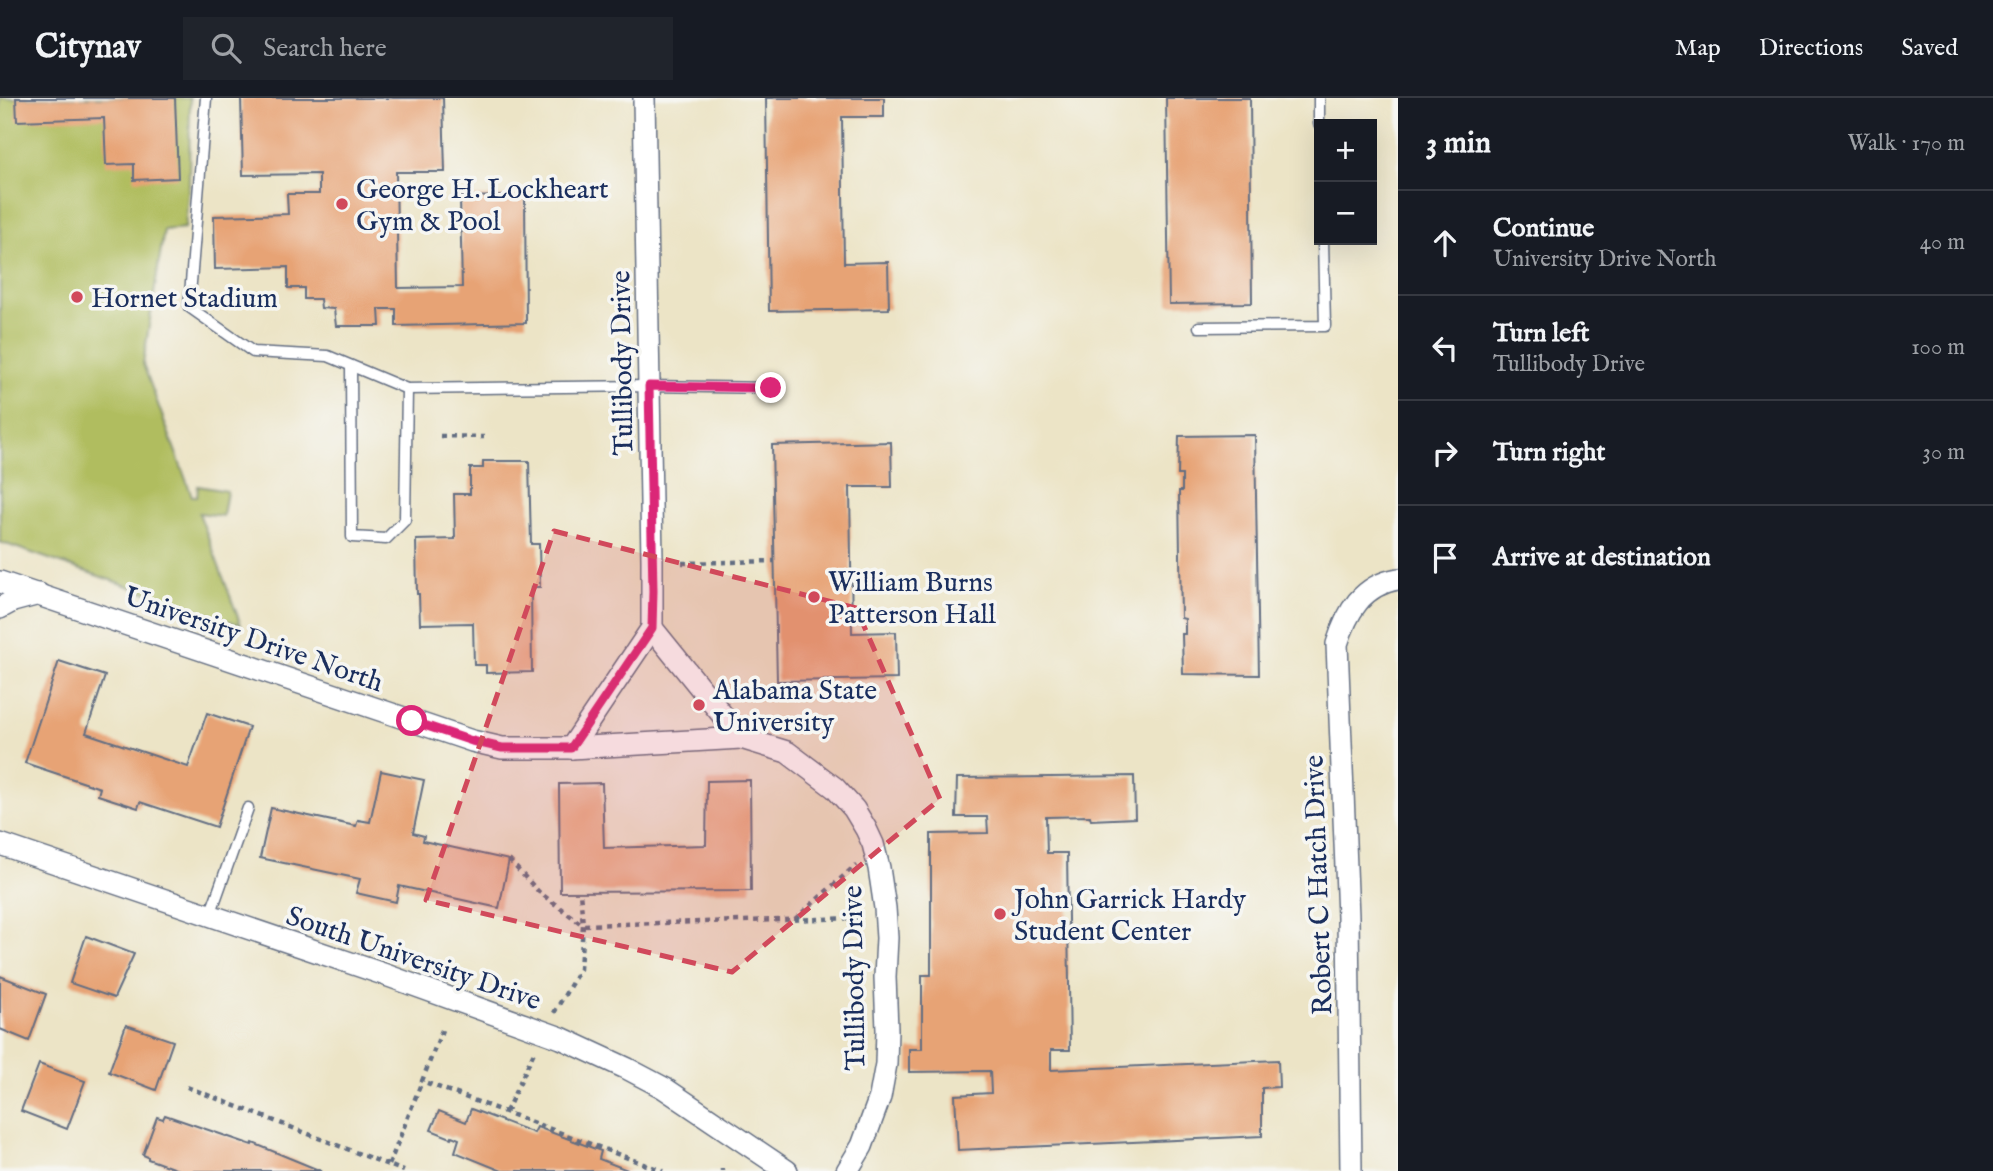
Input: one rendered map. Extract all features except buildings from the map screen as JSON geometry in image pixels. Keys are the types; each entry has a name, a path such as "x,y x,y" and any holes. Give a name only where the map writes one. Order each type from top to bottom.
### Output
{"street":[{"name":"Tullibody Drive","path":"644,98 652,628"},
{"name":"Robert C Hatch Drive","path":"1350,1171 1348,917 1337,644 1344,623 1357,602 1370,589 1398,579"},
{"name":"University Drive North","path":"0,582 472,741 502,748 571,748 741,738"},
{"path":"0,608 13,601 39,594"},
{"path":"571,748 652,628 741,738"},
{"name":"Tullibody Drive","path":"741,738 787,752 835,788 854,809 866,829 879,868 887,938 886,1064 880,1097 867,1134 847,1171"},
{"name":"South University Drive","path":"0,844 545,1032 664,1088 782,1169"}],"lane":[{"path":"206,98 190,307 253,352 328,356 407,389 649,386 771,388"},
{"path":"1319,98 1319,119"},
{"path":"1199,327 1325,326 1323,245"},
{"path":"351,366 352,537 386,540 405,520 407,389"},
{"path":"210,915 248,808"}],"path":[{"path":"440,436 484,437"},
{"path":"682,564 775,561"},
{"path":"509,860 539,892 583,925 864,918"},
{"path":"794,920 858,864"},
{"path":"506,1112 528,1061 580,969 583,925 580,892"},
{"path":"389,1165 442,1030"},
{"path":"422,1082 663,1171"},
{"path":"187,1087 404,1171"}],"highlighted area":[{"path":"554,531 856,608 940,799 732,972 426,900"}],"green space":[{"name":"Hornet Stadium","path":"0,98 190,98 189,184 185,228 164,230 143,364 192,496 197,496 198,486 227,491 223,516 199,513 241,625 0,542"}],"place":[{"name":"George H. Lockheart Gym & Pool","path":"342,204"},
{"name":"Hornet Stadium","path":"77,297"},
{"name":"William Burns Patterson Hall","path":"814,597"},
{"name":"Alabama State University","path":"699,705"},
{"name":"John Garrick Hardy Student Center","path":"1000,914"}],"route":[{"path":"412,721 502,748 571,748 652,628 649,386 771,388"}]}
